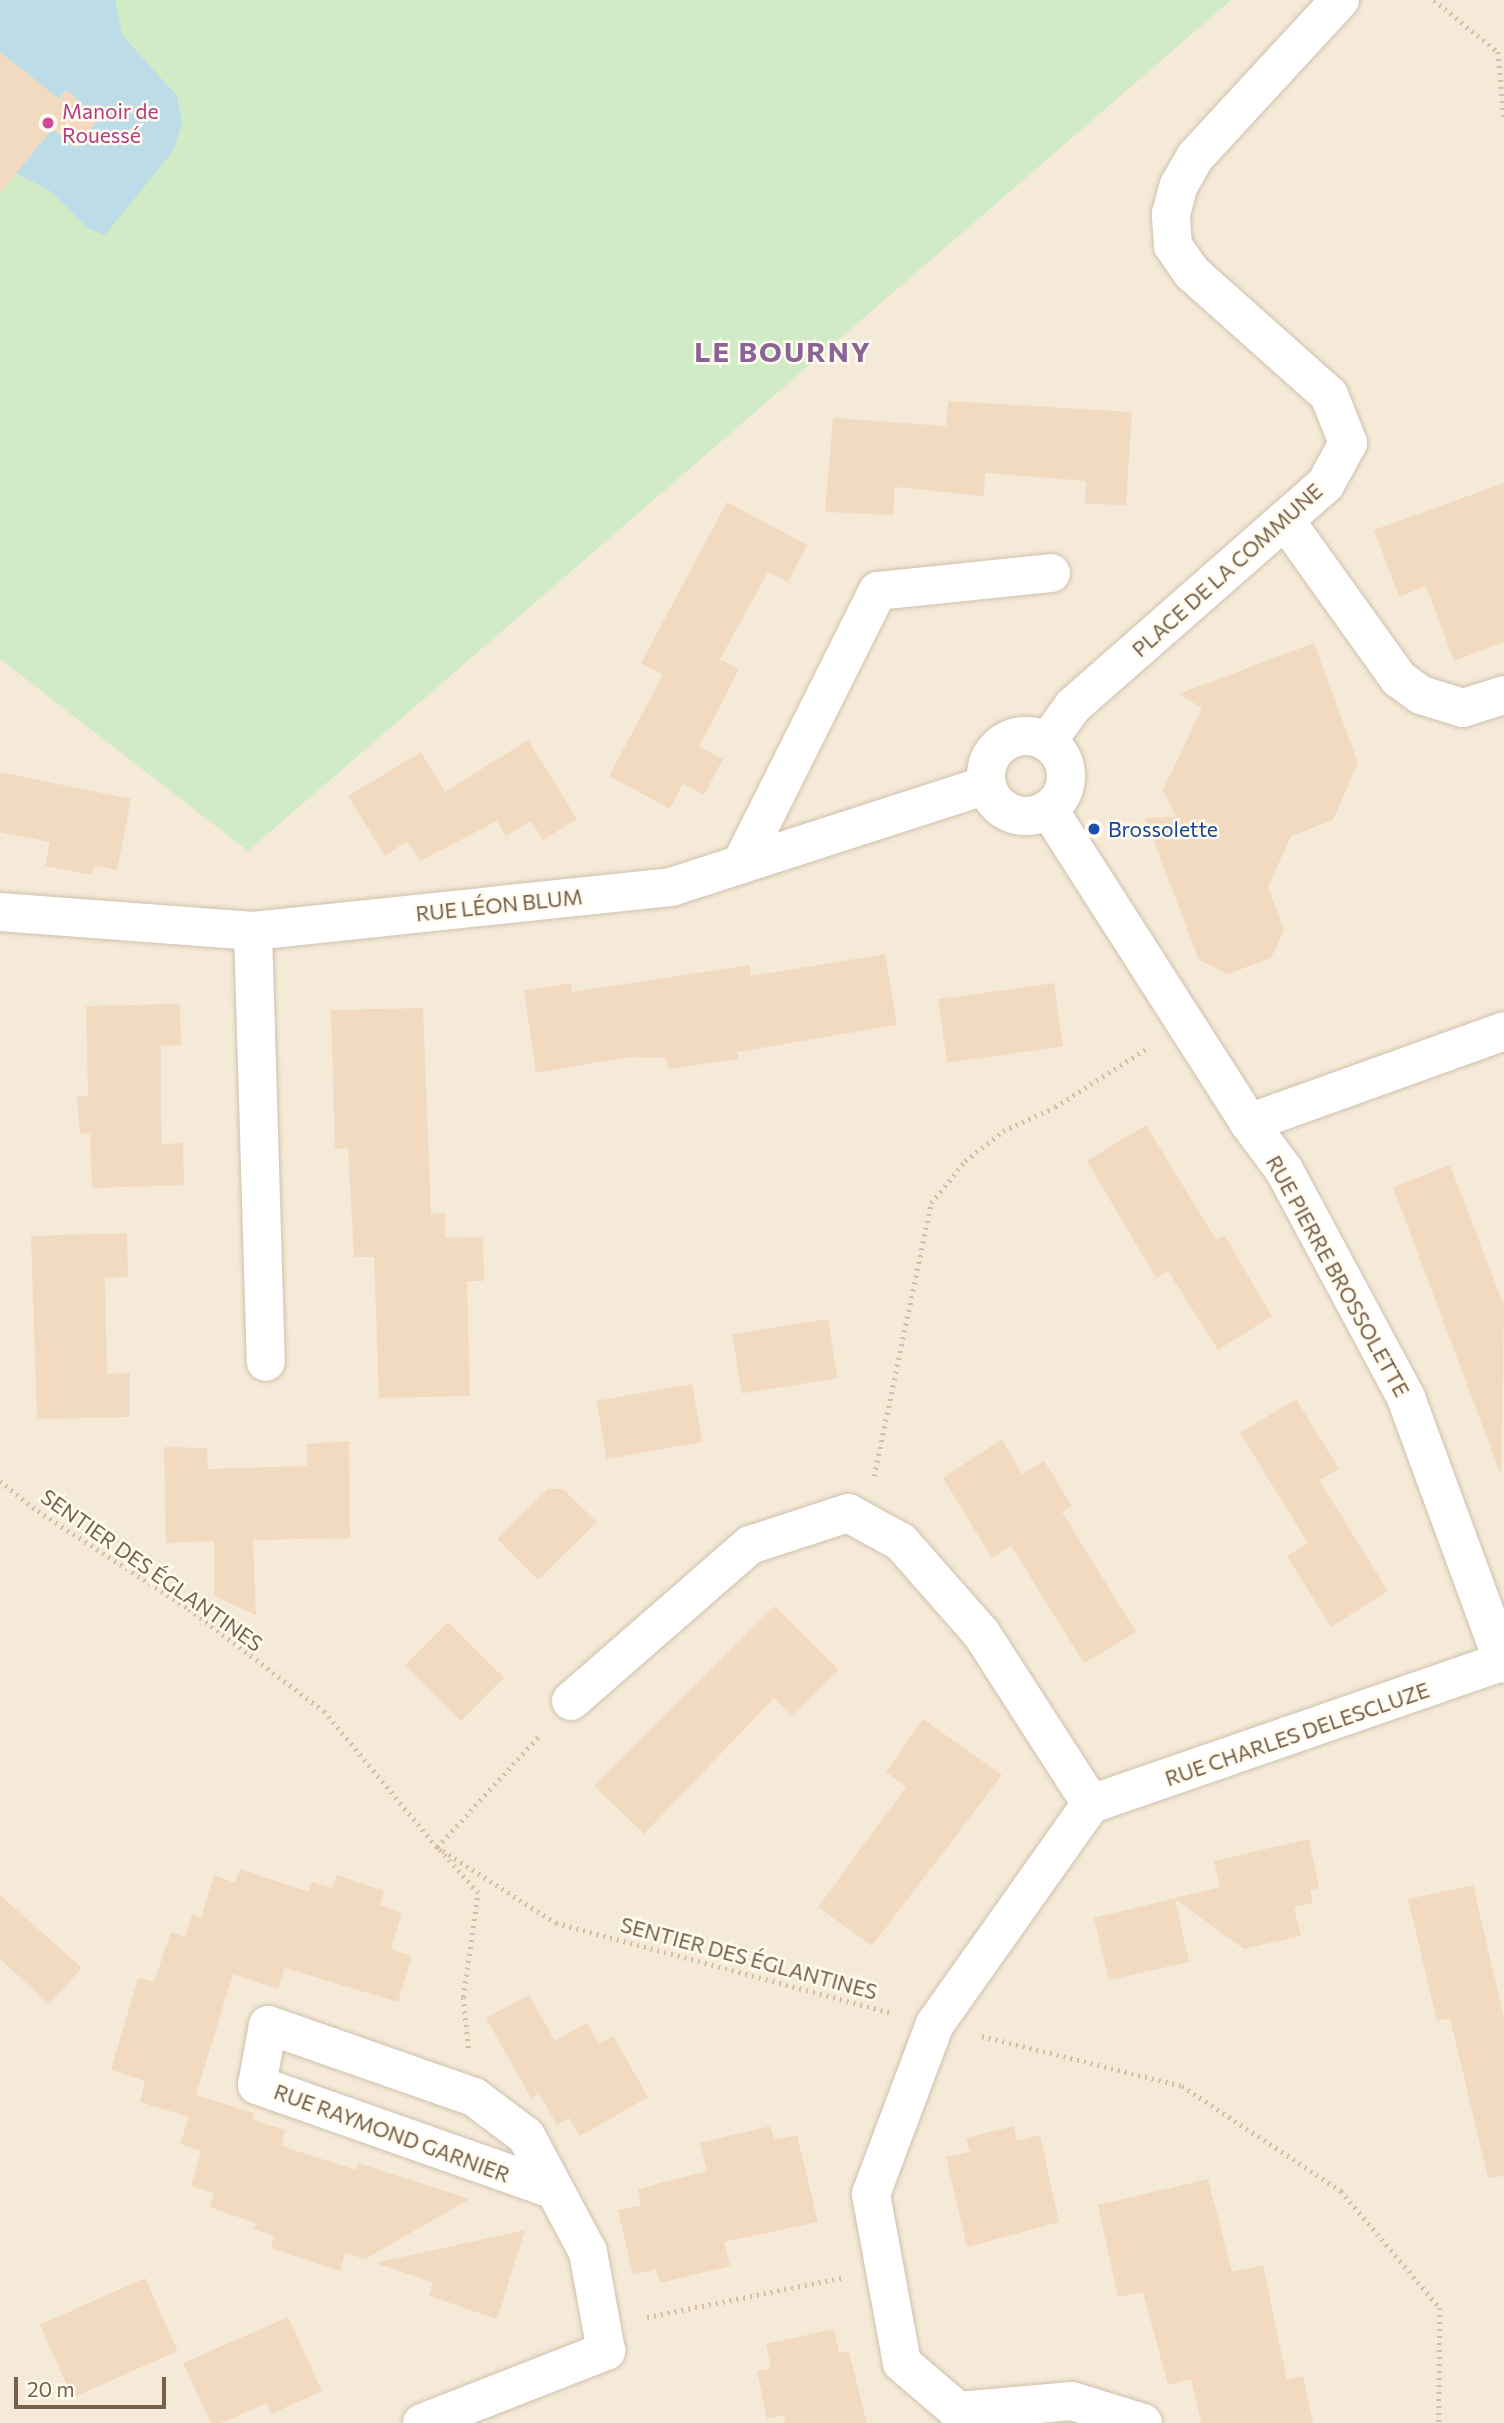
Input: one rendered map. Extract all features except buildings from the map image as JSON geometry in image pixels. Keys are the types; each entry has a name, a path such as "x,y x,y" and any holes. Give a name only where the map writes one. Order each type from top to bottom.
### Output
{"street":[{"name":"PLACE DE LA COMMUNE","path":"1047,742 1073,706 1325,485 1348,443 1329,395 1192,273 1173,246 1171,214 1179,185 1195,158 1340,0"},
{"path":"1286,520 1399,679 1421,695 1463,708 1504,695"},
{"path":"741,864 878,591 1051,573"},
{"path":"1022,736 1047,742 1064,763 1067,776 1058,801 1049,810 1023,817 1011,814 991,796 987,785 990,759 998,748 1022,736"},
{"name":"RUE LÉON BLUM","path":"0,912 253,931 671,887 987,785"},
{"name":"RUE PIERRE BROSSOLETTE","path":"1049,810 1248,1123 1284,1170 1406,1398 1504,1663"},
{"path":"253,931 266,1362"},
{"path":"1248,1123 1504,1031"},
{"path":"571,1701 750,1545 848,1513 901,1542 981,1633 1091,1804 935,2024 871,2194 902,2364 958,2411 1072,2401 1143,2423"},
{"name":"RUE CHARLES DELESCLUZE","path":"1091,1804 1504,1663"},
{"name":"RUE RAYMOND GARNIER","path":"422,2423 606,2351 589,2252 552,2189 526,2136 474,2097 268,2025 257,2085 552,2189"}],"path":[{"path":"1434,0 1498,52 1504,117"},
{"path":"864,1522 931,1203 965,1161 1003,1131 1055,1107 1146,1049"},
{"name":"SENTIER DES ÉGLANTINES","path":"0,1481 38,1511 189,1609 324,1712 437,1847 556,1923 935,2024 1182,2086 1341,2190 1440,2308 1439,2423"},
{"path":"474,2097 463,1997 478,1894 437,1847 571,1701"},
{"path":"602,2326 885,2269"}],"shaded area":[{"path":"0,0 1504,0 1504,2423 0,2423"}],"green space":[{"path":"0,0 1231,0 248,851 0,659"}],"water":[{"path":"0,0 115,0 122,35 177,96 182,124 173,151 105,235 87,228 50,191 16,173 52,129 77,148 99,118 66,90 59,99 0,52"}],"place":[{"name":"Manoir de Rouessé","path":"48,123"},
{"name":"Brossolette","path":"1094,829"}],"district":[{"name":"LE BOURNY","path":"783,351"}]}
